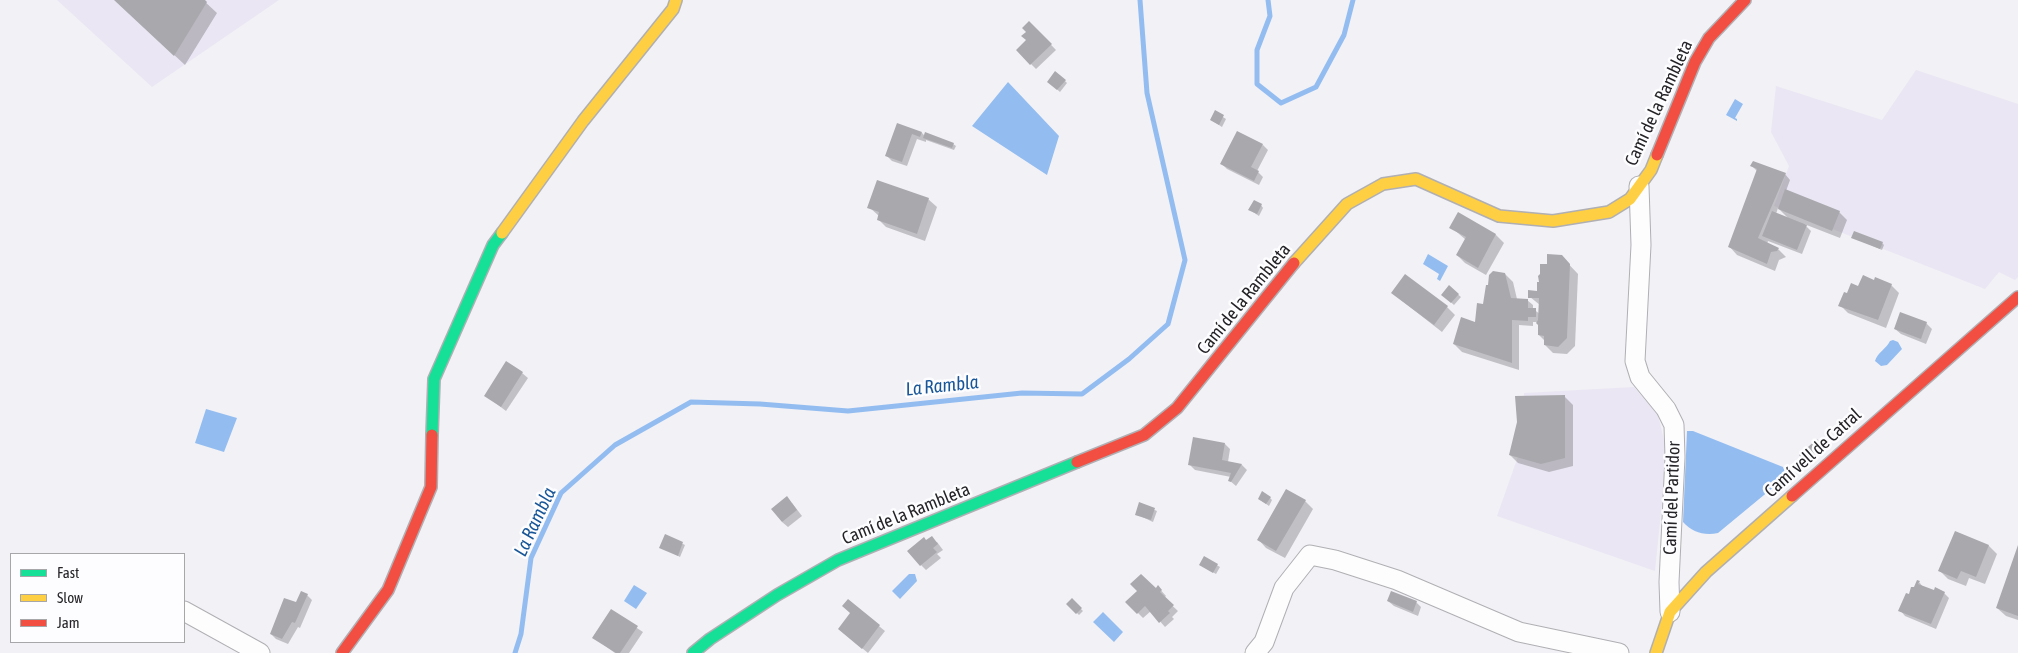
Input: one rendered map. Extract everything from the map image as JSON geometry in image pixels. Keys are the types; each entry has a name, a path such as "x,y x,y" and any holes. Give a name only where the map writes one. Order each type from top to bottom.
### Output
{"street":[{"path":"342,653 388,590 431,487 434,379 493,246 583,121 672,9 676,0"},
{"name":"Camí de la Rambleta","path":"694,653 710,639 769,600 838,560 1144,435 1177,408 1295,262 1347,204 1383,184 1416,179 1499,216 1554,221 1609,212 1630,199 1650,170 1695,62 1709,38 1745,0"},
{"name":"Camí del Partidor","path":"1639,186 1641,245 1635,361 1640,377 1666,409 1674,425 1675,457 1669,582 1670,612"},
{"name":"Camí vell de Catral","path":"1656,653 1670,612 1706,572 2018,297"},
{"path":"1255,653 1264,642 1284,588 1310,555 1336,560 1396,580 1519,632 1619,653"},
{"path":"185,612 260,653"}],"shaded area":[{"path":"57,0 279,0 152,87"},
{"path":"1916,70 2018,104 2018,277 2015,280 1999,272 1985,289 1774,206 1789,166 1771,132 1776,86 1882,120"},
{"path":"1634,387 1658,415 1667,453 1655,571 1497,516 1521,448 1524,393"}],"water":[{"path":"1008,82 1059,136 1047,175 972,126"},
{"path":"1735,99 1743,104 1735,118 1737,121 1726,115"},
{"path":"1428,254 1448,266 1440,281 1437,279 1439,274 1423,264"},
{"path":"1893,340 1898,342 1902,349 1887,365 1881,366 1875,361 1876,358"},
{"path":"206,409 237,418 224,452 195,443"},
{"path":"1687,431 1693,431 1783,467 1787,476 1718,533 1708,534 1694,531 1683,522"},
{"path":"909,574 915,574 917,581 900,599 892,591"},
{"path":"634,585 647,593 636,609 624,601"},
{"path":"1103,612 1123,632 1114,642 1093,622"}],"building":[{"path":"114,0 205,0 207,2 174,56"},
{"path":"1029,21 1052,44 1030,65 1016,50 1026,40 1021,36 1026,32 1022,28"},
{"path":"1055,71 1066,80 1057,90 1047,82"},
{"path":"1215,110 1224,115 1219,125 1210,120"},
{"path":"897,123 922,132 920,137 912,134 902,162 885,156"},
{"path":"1237,131 1263,144 1251,167 1259,171 1254,181 1220,164"},
{"path":"925,132 954,143 952,148 923,138"},
{"path":"1753,161 1786,173 1758,238 1779,248 1777,251 1771,252 1767,264 1728,247 1757,169 1750,166"},
{"path":"877,180 929,198 917,234 877,220 879,212 867,208"},
{"path":"1785,189 1840,211 1832,231 1778,209"},
{"path":"1254,200 1262,204 1257,214 1248,210"},
{"path":"1772,211 1807,225 1797,250 1762,236"},
{"path":"1458,212 1496,234 1478,268 1456,255 1466,237 1449,228"},
{"path":"1854,231 1883,242 1880,249 1851,238"},
{"path":"1547,254 1562,255 1570,264 1567,338 1558,347 1544,345 1544,336 1538,335 1538,325 1536,323 1538,320 1539,298 1528,298 1528,290 1537,291 1540,264 1547,264"},
{"path":"1493,271 1505,273 1511,298 1528,299 1528,308 1536,308 1536,317 1528,317 1528,321 1512,320 1512,363 1453,344 1461,317 1475,322 1477,303 1483,304 1489,275"},
{"path":"1405,274 1448,306 1434,325 1391,293"},
{"path":"1863,275 1874,280 1875,277 1892,284 1878,320 1838,306 1844,292 1847,293 1851,283 1858,286"},
{"path":"1449,285 1459,294 1451,303 1441,295"},
{"path":"1900,312 1927,322 1921,339 1894,329"},
{"path":"506,361 523,372 501,407 484,396"},
{"path":"1565,395 1565,458 1541,464 1509,455 1517,422 1515,396"},
{"path":"1193,437 1225,443 1222,460 1242,464 1231,482 1228,481 1231,473 1188,465"},
{"path":"1817,439 1826,449 1808,465 1799,455"},
{"path":"1286,489 1306,500 1276,551 1257,540"},
{"path":"1262,491 1271,497 1266,504 1258,499"},
{"path":"787,496 797,510 782,522 771,509"},
{"path":"1139,502 1155,508 1151,520 1135,515"},
{"path":"1955,531 1989,545 1976,577 1961,571 1957,579 1938,571"},
{"path":"665,534 683,542 678,556 659,548"},
{"path":"932,536 938,544 933,548 937,552 920,566 907,551 924,537 926,540"},
{"path":"2018,545 2018,616 1996,608"},
{"path":"1204,556 1218,564 1213,573 1199,565"},
{"path":"1141,574 1156,588 1158,585 1162,590 1160,592 1174,605 1168,611 1170,613 1159,623 1145,606 1137,614 1125,602 1137,591 1130,584"},
{"path":"1917,580 1920,581 1918,584 1934,590 1935,587 1945,592 1931,624 1898,611 1906,593 1909,594 1911,587 1914,587"},
{"path":"301,591 308,594 295,623 292,622 282,639 270,634 284,598 296,602"},
{"path":"1391,591 1417,601 1413,612 1387,601"},
{"path":"1072,598 1082,608 1076,614 1066,604"},
{"path":"848,599 880,625 862,649 838,629 850,613 842,606"},
{"path":"611,609 638,626 620,653 616,653 592,638"}],"waterway":[{"name":"La Rambla","path":"515,653 521,634 531,558 561,493 615,445 691,402 760,404 848,411 1022,393 1082,394 1129,359 1168,324 1185,260 1147,93 1140,0"},
{"name":"La Rambla","path":"1268,0 1270,16 1257,50 1257,84 1281,103 1316,87 1344,35 1353,0"}],"traffic: fast":[{"path":"432,435 434,379 493,245 502,233"},
{"path":"693,653 710,639 777,595 838,560 1077,462"}],"traffic: slow":[{"path":"502,233 583,121 673,9 676,0"},
{"path":"1294,263 1347,204 1383,184 1416,179 1499,216 1553,221 1609,212 1630,199 1651,170 1657,155"},
{"path":"1656,653 1670,612 1706,572 1792,496"}],"traffic: jam":[{"path":"1657,155 1695,62 1709,38 1745,0"},
{"path":"1077,462 1144,435 1177,408 1294,263"},
{"path":"1792,496 2018,297"},
{"path":"342,653 388,590 431,487 432,435"}]}
